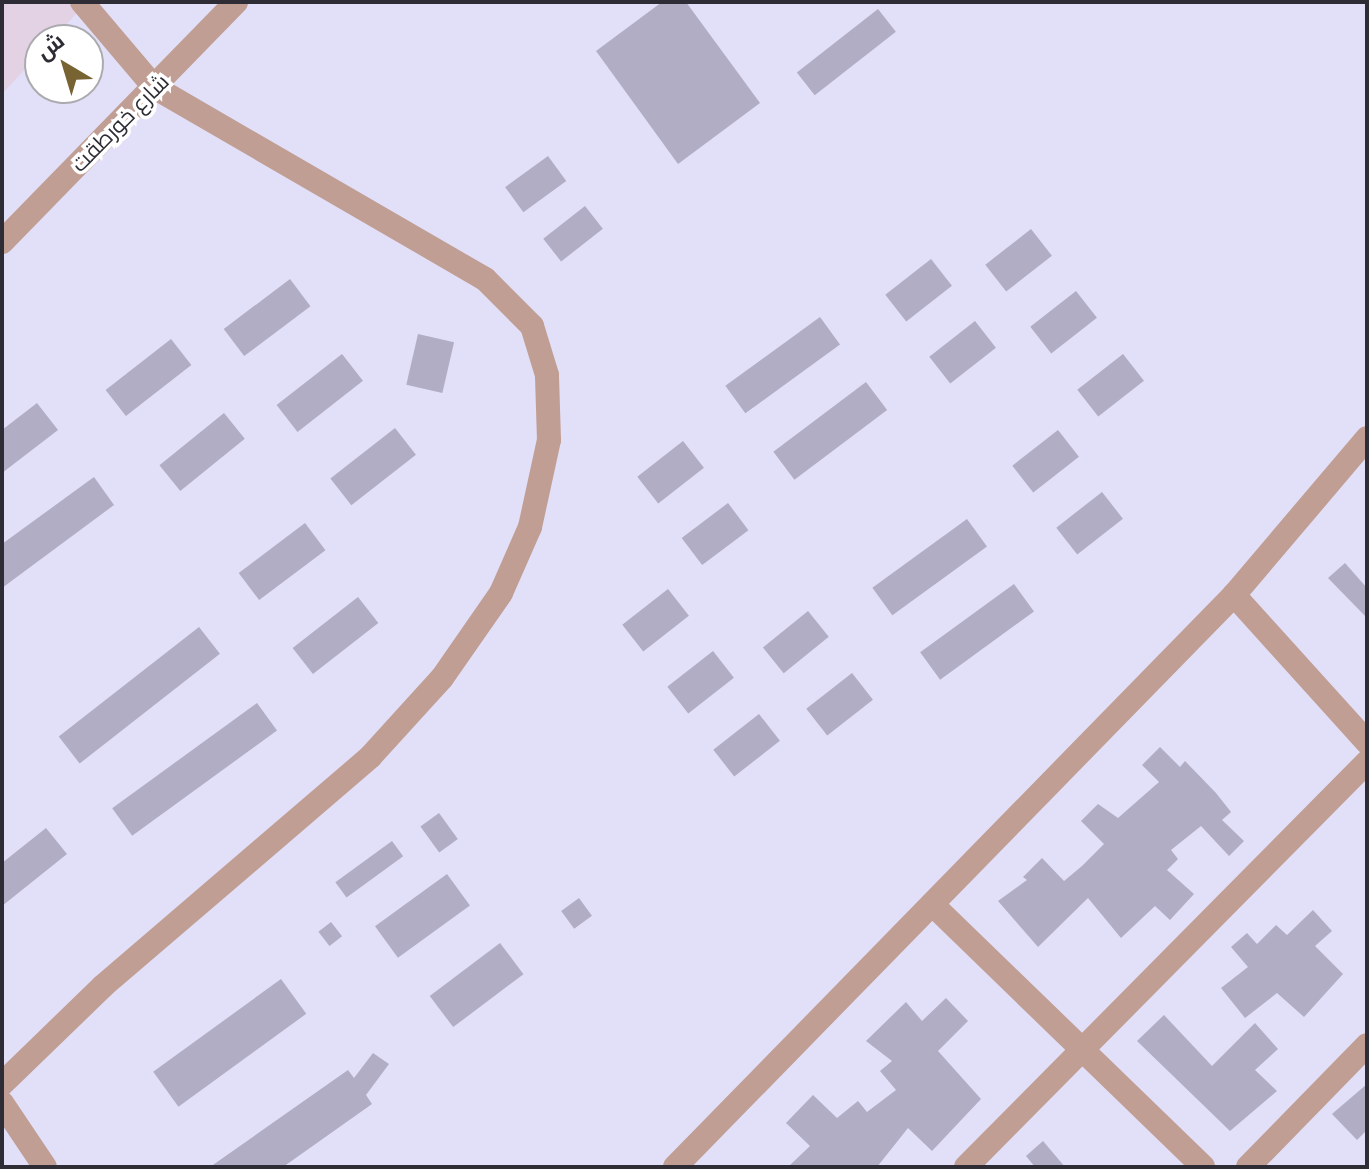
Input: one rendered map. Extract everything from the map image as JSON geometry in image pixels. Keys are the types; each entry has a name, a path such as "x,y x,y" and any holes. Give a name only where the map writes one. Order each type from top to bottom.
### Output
{"street":[{"path":"2,1084 103,986 370,757 442,678 501,593 530,527 549,440 547,375 532,326 485,279 155,88 82,2"},
{"name":"شارع خورطقت","path":"2,242 236,2"},
{"path":"675,1167 1234,595 1367,438"},
{"path":"1234,595 1367,742"},
{"path":"966,1167 1367,762"},
{"path":"933,905 1085,1049 1203,1167"},
{"path":"1248,1167 1367,1045"},
{"path":"2,1103 45,1167"}],"shaded area":[{"path":"2,2 87,2 67,24 24,24 24,70 2,94"}],"building":[{"path":"662,2 686,2 760,103 678,164 596,51"},
{"path":"878,9 896,32 815,95 797,72"},
{"path":"548,156 566,181 523,212 505,187"},
{"path":"585,206 603,229 561,261 543,239"},
{"path":"1031,229 1052,256 1006,292 985,265"},
{"path":"931,259 952,286 906,322 885,295"},
{"path":"290,279 310,306 244,356 224,329"},
{"path":"1076,291 1097,318 1051,354 1030,327"},
{"path":"820,317 840,345 745,413 725,386"},
{"path":"975,321 996,348 950,384 929,357"},
{"path":"418,334 454,342 442,393 406,385"},
{"path":"171,339 191,365 126,416 106,390"},
{"path":"342,354 363,381 298,432 277,405"},
{"path":"1123,354 1144,381 1098,417 1077,390"},
{"path":"866,382 887,410 794,480 773,452"},
{"path":"37,403 58,430 2,473 2,430"},
{"path":"224,413 245,439 180,491 159,465"},
{"path":"395,428 416,455 351,505 330,478"},
{"path":"1058,430 1079,457 1033,493 1012,466"},
{"path":"683,441 704,468 658,504 637,477"},
{"path":"94,477 114,505 2,588 2,544"},
{"path":"1102,492 1123,519 1077,555 1056,528"},
{"path":"728,503 748,530 702,565 682,538"},
{"path":"967,519 987,547 892,615 872,588"},
{"path":"305,523 325,550 259,600 239,573"},
{"path":"1345,563 1367,588 1367,618 1328,578"},
{"path":"1014,584 1034,612 940,680 920,652"},
{"path":"668,589 689,616 643,652 622,625"},
{"path":"358,597 378,623 313,674 293,648"},
{"path":"808,611 829,637 784,673 763,648"},
{"path":"199,627 220,654 80,763 59,737"},
{"path":"713,651 734,678 688,714 667,687"},
{"path":"852,673 873,700 827,736 806,709"},
{"path":"257,703 277,731 132,836 112,808"},
{"path":"759,714 780,741 734,777 713,750"},
{"path":"1160,747 1180,767 1185,761 1216,793 1231,812 1222,820 1244,841 1229,856 1201,826 1171,850 1178,859 1167,870 1194,894 1170,920 1155,906 1121,938 1088,898 1038,947 998,901 1027,880 1023,877 1042,858 1064,881 1082,866 1104,844 1081,821 1098,804 1118,818 1159,782 1142,765"},
{"path":"439,813 458,839 439,852 420,827"},
{"path":"46,828 67,854 2,906 2,863"},
{"path":"392,841 403,856 347,898 335,882"},
{"path":"447,874 470,906 398,958 375,926"},
{"path":"579,898 592,916 574,929 561,911"},
{"path":"1313,910 1332,931 1315,946 1343,974 1304,1017 1277,993 1245,1018 1221,988 1248,967 1231,947 1247,933 1257,944 1276,925 1287,935"},
{"path":"331,922 342,936 329,946 318,932"},
{"path":"500,943 523,974 453,1027 430,996"},
{"path":"281,979 306,1014 178,1107 153,1072"},
{"path":"946,998 968,1021 938,1051 981,1099 932,1151 908,1128 877,1167 788,1167 810,1146 786,1123 813,1095 837,1118 858,1101 867,1112 896,1090 880,1071 892,1061 866,1041 906,1002 922,1021"},
{"path":"1164,1015 1212,1066 1255,1023 1278,1049 1255,1070 1277,1091 1230,1131 1137,1041"},
{"path":"373,1053 389,1064 366,1095 372,1104 283,1167 210,1167 348,1070 354,1078"},
{"path":"1367,1084 1367,1130 1357,1140 1332,1114"},
{"path":"1043,1141 1065,1167 1035,1167 1026,1156"}]}
